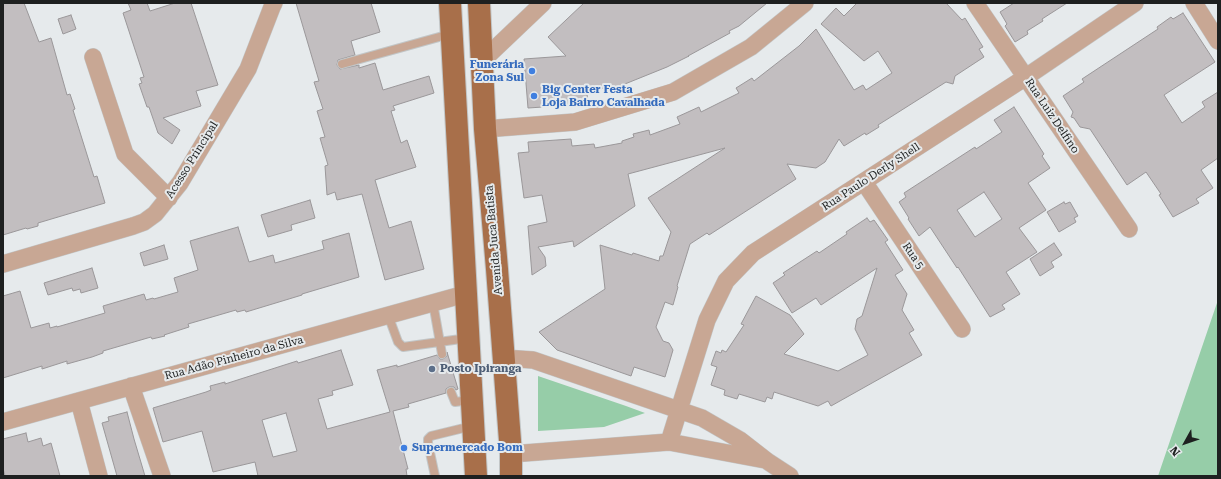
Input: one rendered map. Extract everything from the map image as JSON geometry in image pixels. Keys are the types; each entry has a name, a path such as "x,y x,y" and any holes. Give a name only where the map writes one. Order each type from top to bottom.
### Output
{"main road":[{"path":"450,3 476,476"},
{"name":"Avenida Juca Batista","path":"479,3 485,129 511,454 511,476"}],"street":[{"name":"Acesso Principal","path":"3,264 133,226 144,222 155,214 180,183 248,69 274,3"},
{"path":"481,62 543,3"},
{"path":"485,129 575,122 673,92 752,47 805,3"},
{"name":"Rua Luiz Delfino","path":"975,3 1129,229"},
{"name":"Rua Paulo Derly Shell","path":"669,442 707,320 726,281 753,253 1026,77 1134,3"},
{"path":"1194,3 1218,41"},
{"path":"93,57 125,154 169,198"},
{"name":"Rua 5","path":"864,182 962,329"},
{"name":"Rua Adão Pinheiro da Silva","path":"3,422 465,294"},
{"path":"503,358 533,360 702,418 740,440 788,476"},
{"path":"131,386 162,476"},
{"path":"79,400 99,476"},
{"path":"511,454 669,442 767,461"}],"lane":[{"path":"342,64 451,34"},
{"path":"433,303 442,354"},
{"path":"388,315 398,342 403,347 468,338"},
{"path":"451,392 455,402 472,400"},
{"path":"435,476 428,439 431,436 473,426"}],"green space":[{"path":"1218,300 1218,476 1158,476"},
{"path":"538,376 645,413 604,427 538,431"}],"building":[{"path":"3,3 24,3 39,42 51,38 67,95 70,94 75,109 73,110 94,177 97,176 105,203 38,223 38,226 3,235"},
{"path":"128,3 147,3 150,11 175,3 191,3 218,85 196,91 201,106 163,118 180,130 172,144 158,133 139,84 142,83 140,78 144,77 123,13 131,10"},
{"path":"296,3 371,3 380,32 351,41 355,55 338,60 337,65 340,69 359,65 359,68 375,63 383,90 429,76 434,93 393,106 395,110 391,111 401,143 407,140 416,167 375,180 389,228 411,221 424,269 385,280 362,194 337,200 335,192 327,195 325,166 328,165 320,138 325,137 317,111 323,109 314,82 319,81"},
{"path":"584,3 767,3 739,26 729,31 730,33 689,56 667,67 610,90 609,86 587,94 588,104 528,108 524,59 566,56 548,37"},
{"path":"857,3 946,3 962,20 965,18 983,47 979,49 984,57 955,76 953,84 946,82 878,125 879,127 866,135 865,133 844,146 839,139 825,162 816,168 787,164 796,179 709,235 707,233 690,244 677,286 673,305 665,302 656,327 663,341 669,343 673,350 665,377 634,367 631,376 557,350 539,332 605,289 600,245 632,255 633,253 659,261 660,256 663,256 671,232 648,198 725,148 628,174 635,206 574,247 573,241 538,247 545,257 546,266 532,275 528,226 547,222 542,195 524,198 518,153 529,152 528,142 571,139 572,146 594,144 595,148 622,143 622,141 634,137 633,134 649,130 650,135 680,124 677,117 699,107 701,112 739,93 736,88 752,78 754,81 799,46 816,29 854,90 863,85 866,90 892,73 878,51 864,61 821,24 836,8 844,16"},
{"path":"1014,3 1067,3 1042,19 1043,21 1027,31 1028,34 1015,42 1005,26 1007,24 1000,12"},
{"path":"1183,13 1215,62 1164,95 1182,123 1205,107 1202,102 1218,92 1218,158 1201,170 1213,188 1196,199 1199,203 1173,217 1159,195 1161,194 1146,172 1127,185 1090,129 1080,127 1074,118 1071,117 1073,112 1063,96 1084,82 1082,79 1158,29 1157,27 1171,17 1173,19"},
{"path":"71,15 76,29 63,34 58,19"},
{"path":"1014,107 1044,154 1042,156 1050,168 1028,183 1046,210 1019,228 1037,252 1006,272 1020,294 1002,305 1005,309 990,317 930,227 919,236 899,202 906,197 904,193 975,147 976,149 1002,132 994,120","holes":["984,192 1002,219 975,237 957,210"]},
{"path":"310,200 315,218 291,225 292,230 268,237 261,215"},
{"path":"1064,202 1065,204 1070,202 1078,216 1074,218 1076,222 1059,232 1047,212"},
{"path":"867,218 870,222 874,220 888,240 885,242 903,270 895,275 907,294 902,310 914,330 909,333 922,355 831,406 828,401 818,406 774,392 772,399 767,397 765,402 739,394 737,399 724,395 725,390 711,385 717,367 711,365 716,351 721,353 722,350 726,352 744,325 741,324 756,296 790,315 804,334 784,354 838,371 868,355 855,329 857,319 862,316 877,268 821,305 816,298 792,313 773,283 785,275 783,273 817,251 819,253"},
{"path":"238,227 249,262 273,255 275,263 324,249 322,241 349,233 359,277 246,312 245,310 237,312 236,310 188,324 189,327 164,335 165,336 152,339 151,337 103,351 103,353 92,357 67,364 67,361 42,369 42,366 3,378 3,296 20,291 31,328 49,323 50,328 105,313 103,306 144,294 146,300 178,292 174,278 198,270 190,241"},
{"path":"1054,243 1062,255 1051,262 1054,267 1040,276 1030,259"},
{"path":"164,245 168,259 144,266 140,253"},
{"path":"92,268 98,288 81,293 80,289 73,291 72,288 48,295 44,283"},
{"path":"341,350 353,385 332,391 333,395 318,399 327,429 390,412 377,370 397,365 397,367 437,355 440,359 443,359 447,356 447,352 458,389 456,390 454,387 449,387 446,389 446,393 408,404 409,407 393,411 408,469 406,469 407,476 258,476 255,462 213,472 202,431 163,442 153,408 206,392 211,390 210,386 225,382 225,384 297,361 298,363","holes":["286,413 297,451 273,457 262,420"]},
{"path":"127,412 145,476 117,476 102,423 109,421 108,417"},
{"path":"26,433 28,442 41,438 43,446 51,443 60,476 5,476 3,468 3,439"}],"place":[{"name":"Funerária Zona Sul","path":"532,71"},
{"name":"Big Center Festa Loja Bairro Cavalhada","path":"534,96"},
{"name":"Posto Ipiranga","path":"432,369"},
{"name":"Supermercado Bom","path":"404,448"}]}
